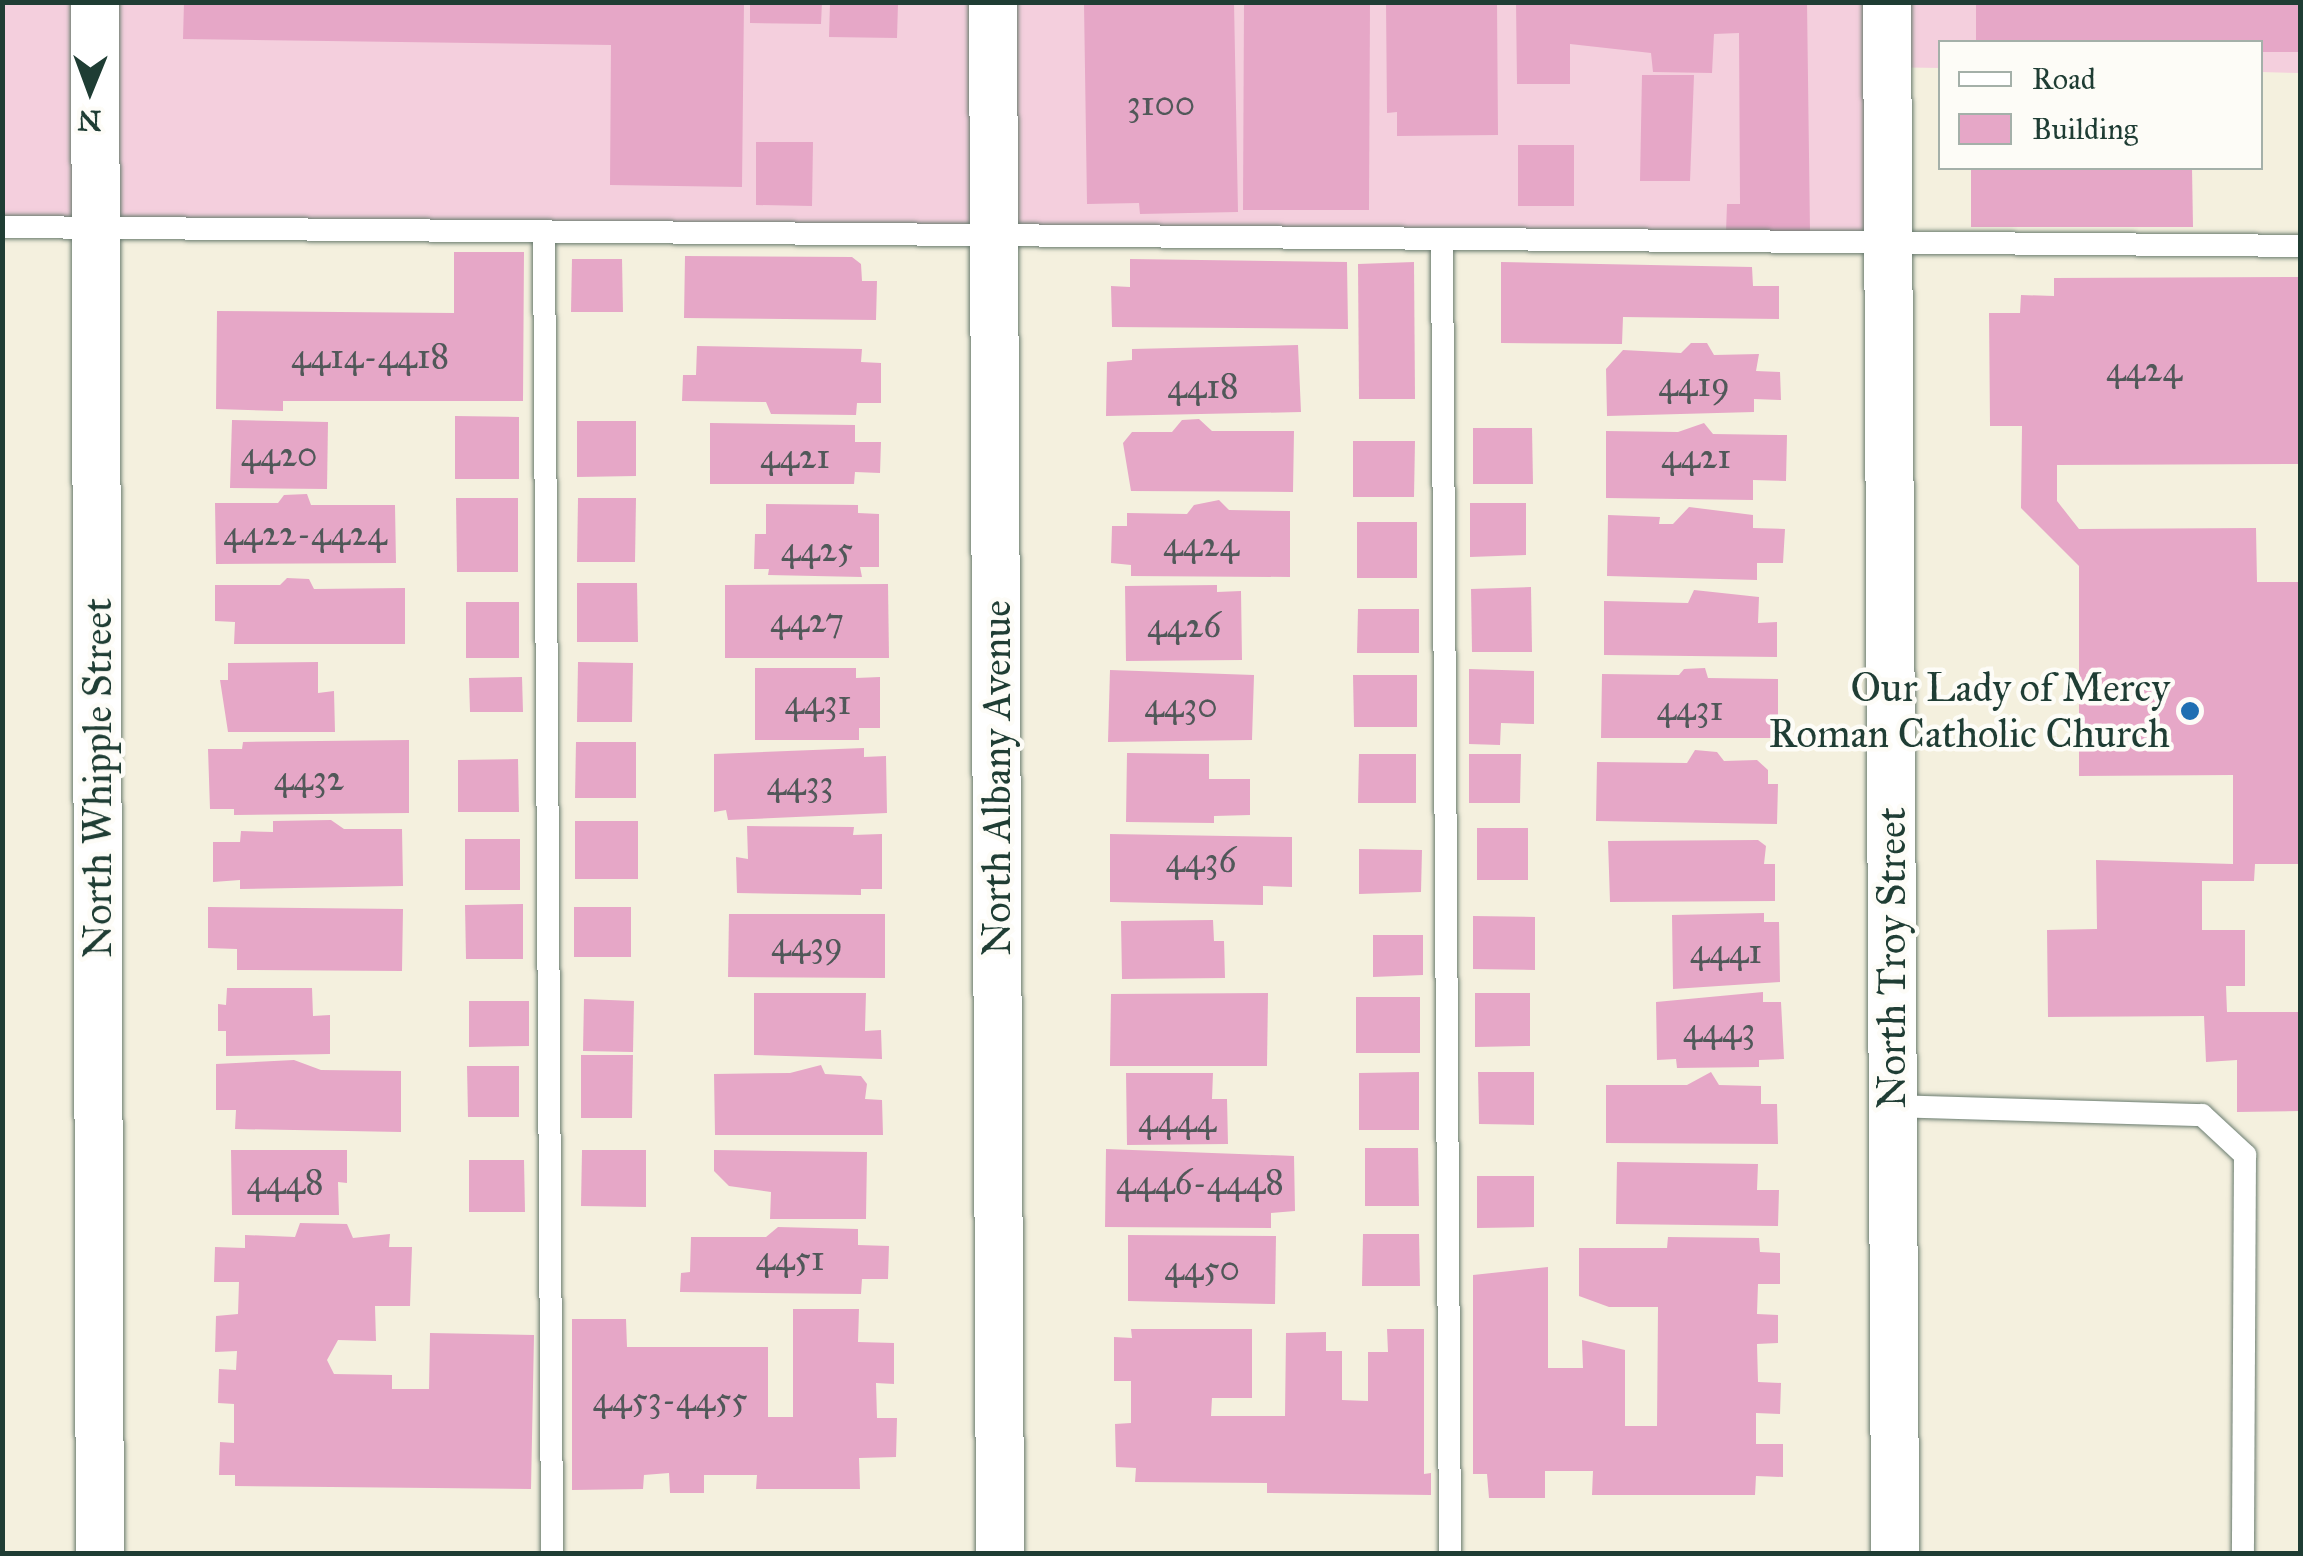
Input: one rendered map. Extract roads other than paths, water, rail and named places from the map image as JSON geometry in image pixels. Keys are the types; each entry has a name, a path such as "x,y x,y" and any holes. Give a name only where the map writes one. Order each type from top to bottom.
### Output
{"street":[{"name":"North Whipple Street","path":"95,2 100,1554"},
{"name":"North Albany Avenue","path":"993,2 1000,1554"},
{"name":"North Troy Street","path":"1887,2 1895,1554"}],"lane":[{"path":"2,227 2300,246"},
{"path":"544,231 552,1554"},
{"path":"1442,239 1450,1554"},
{"path":"1893,1106 2202,1115 2245,1155 2243,1554"}],"place":[{"name":"Our Lady of Mercy Roman Catholic Church","path":"2190,711"}]}
